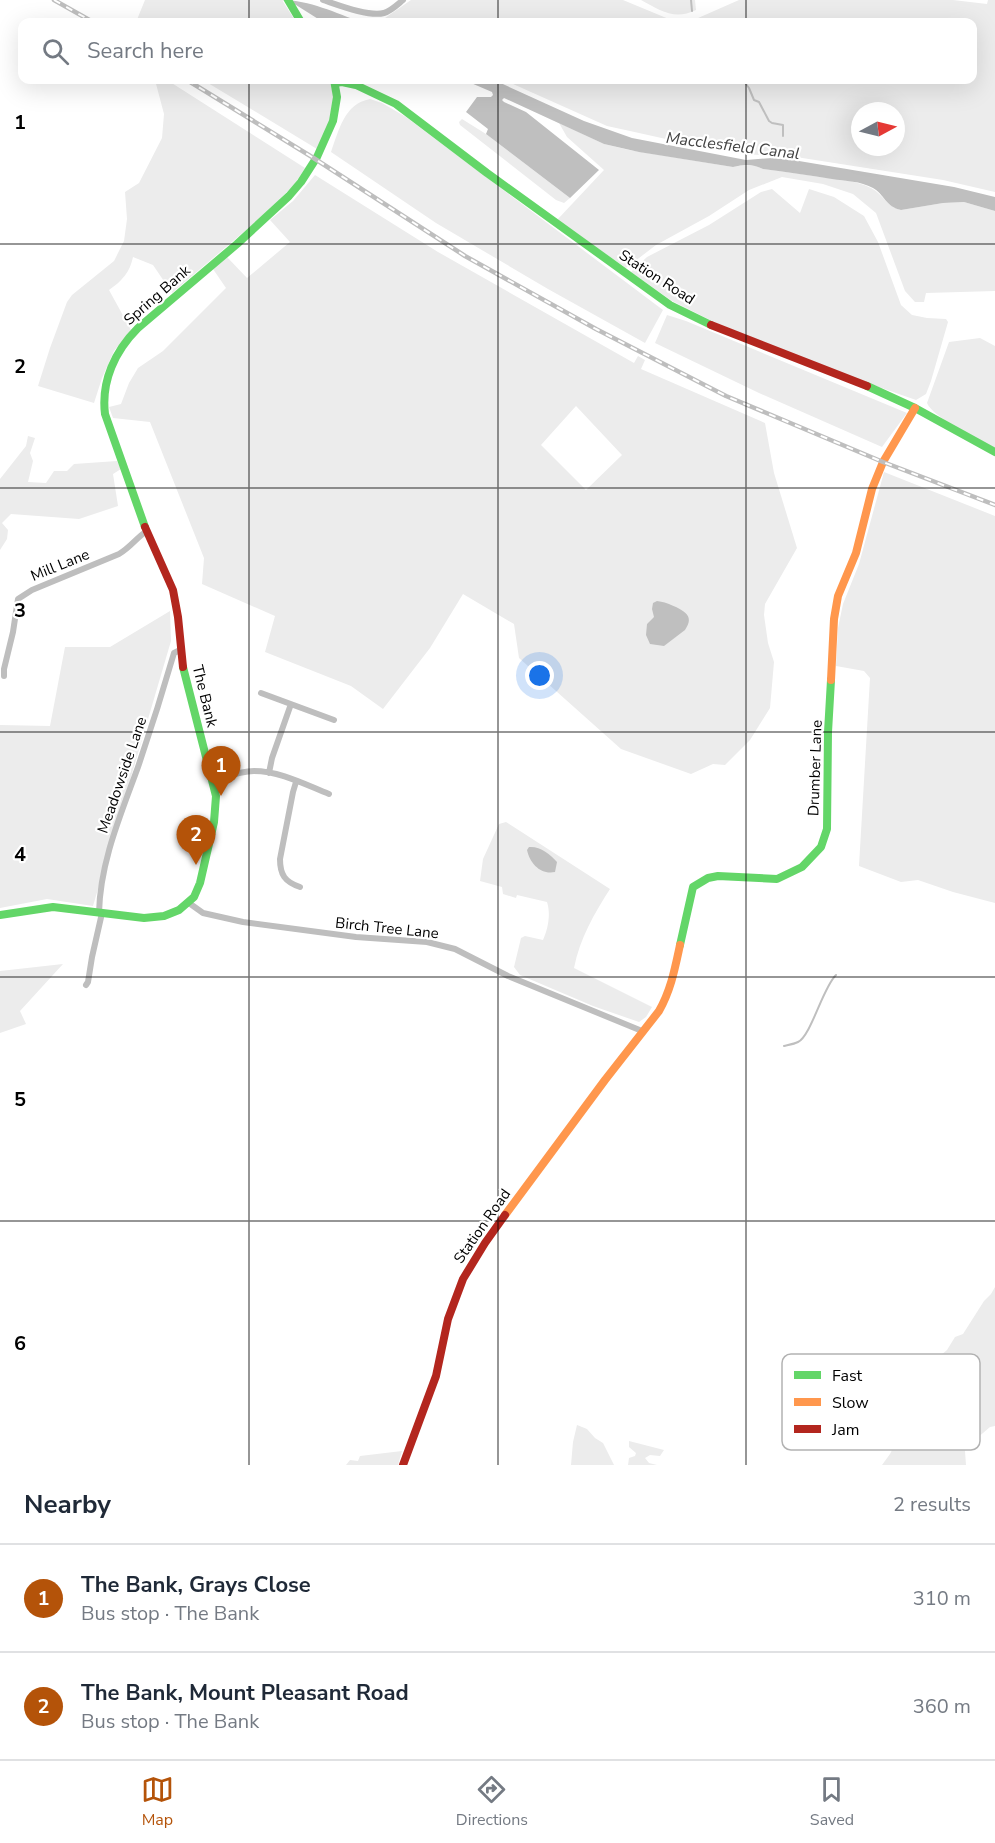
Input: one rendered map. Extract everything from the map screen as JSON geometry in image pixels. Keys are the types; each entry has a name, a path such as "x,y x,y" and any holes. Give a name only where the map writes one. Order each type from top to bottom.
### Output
{"street":[{"path":"323,0 379,14 392,10 403,0"},
{"path":"290,3 299,18"},
{"name":"Spring Bank","path":"179,633 177,605 172,590 147,531 103,406 106,381 115,358 126,340 231,251 293,192 304,178 336,116 338,94 336,84"},
{"name":"Station Road","path":"351,84 396,104 487,173 670,305 706,322 874,389 915,408 995,452"},
{"name":"Drumber Lane","path":"642,1031 666,999 673,979 693,887 708,878 717,876 777,879 802,867 821,847 826,829 828,732 834,619 838,596 856,553 872,490 883,462 915,408"},
{"name":"Mill Lane","path":"4,676 18,599 32,590 129,548 147,531"},
{"name":"The Bank","path":"179,633 184,676 216,796 214,822 200,883 189,903"},
{"name":"Meadowside Lane","path":"86,985 109,849 150,732 174,653 180,650"},
{"path":"261,693 334,720"},
{"path":"269,773 291,704"},
{"path":"213,781 255,771 269,773 329,794"},
{"path":"296,782 288,814 280,867 287,881 300,886"},
{"path":"0,915 53,908 144,918 179,910 189,903"},
{"name":"Birch Tree Lane","path":"189,903 203,913 243,922 356,937 427,942 455,949 508,976 642,1031"},
{"name":"Station Road","path":"404,1465 436,1376 449,1315 467,1271 485,1243 642,1031"}],"shaded area":[{"path":"145,0 282,0 293,18 138,18"},
{"path":"282,0 312,5 350,18 317,18 296,5"},
{"path":"411,0 623,0 666,18 385,18"},
{"path":"641,0 695,0 696,10 681,14 667,13"},
{"path":"739,0 953,0 987,4 988,0 995,0 995,192 943,180 796,157 743,154 723,148 675,141 607,126 513,84 977,84 977,18 698,18"},
{"path":"156,84 173,84 305,168 294,185 259,219 172,293 153,265 133,257 125,276 109,290 131,330 114,351 94,403 38,386 67,302 72,295 114,261 124,241 127,219 125,192 139,183 162,138 164,114"},
{"path":"210,84 330,84 334,108 330,123 317,149"},
{"path":"473,84 503,84 584,121 632,138 746,160 772,158 793,160 954,187 995,197 995,211 964,202 901,210 888,203 873,188 858,183 763,169 752,165 733,167 604,144 504,98 502,100 504,102 526,112 599,170 570,198 486,134 488,129 466,112 477,97 491,97 492,92"},
{"path":"370,99 406,117 663,310 645,343 436,223 331,152 348,112 354,106"},
{"path":"462,119 486,134 570,198 564,203 556,200 460,125 459,122"},
{"path":"559,123 604,144 629,150 733,167 752,166 865,185 892,206 901,210 964,202 995,211 995,291 926,293 924,302 915,302 905,291 876,213 853,194 823,184 782,177 749,190 709,216 656,245 626,268 557,220 604,170 567,137"},
{"path":"315,175 438,252 634,363 638,356 645,360 641,369 765,423 774,473 797,548 765,604 764,615 768,643 774,662 770,708 750,740 725,765 713,764 691,774 621,749 519,658 514,624 463,594 430,648 383,709 351,686 265,652 275,616 202,584 204,558 150,422 113,418 109,407 121,404 138,368 163,351 226,288 213,269 227,257 247,278 290,242 270,220 293,201","holes":["576,406 622,455 586,490 541,445"]},
{"path":"772,189 800,213 809,189 834,197 864,216 878,242 901,305 912,315 946,319 948,322 926,394 916,400 853,378 714,322 672,301 631,272 647,257 709,225 761,192"},
{"path":"667,315 907,413 882,447 759,393 655,343"},
{"path":"980,338 995,346 995,448 947,421 927,403 949,342"},
{"path":"28,436 35,438 30,453 33,461 28,482 46,483 54,471 67,471 74,464 117,461 121,469 113,474 118,506 79,519 11,514 2,523 8,530 7,539 0,550 0,479 26,446"},
{"path":"884,472 995,516 995,903 918,880 901,882 859,866 870,678 864,671 836,666 838,628 843,604 859,564"},
{"path":"657,601 680,609 689,619 685,630 664,646 650,644 646,635 647,624 654,617 653,603"},
{"path":"170,611 171,641 93,906 47,899 0,908 0,725 50,726 65,647 110,647"},
{"path":"506,822 610,889 588,927 574,968 652,1007 646,1017 639,1022 593,1006 520,975 514,967 521,938 525,936 543,940 548,926 549,911 547,902 503,894 502,887 480,881 483,859 499,824"},
{"path":"529,847 548,853 557,862 555,872 545,872 533,864 528,855"},
{"path":"63,964 20,1011 26,1024 0,1033 0,971"},
{"path":"995,1287 995,1426 990,1427 980,1436 980,1354 942,1354 955,1337 963,1334"},
{"path":"577,1425 587,1429 603,1443 614,1465 571,1465"},
{"path":"629,1441 664,1450 660,1456 650,1455 645,1458 649,1463 657,1465 628,1465 629,1458 635,1456 636,1453 629,1447"},
{"path":"892,1450 966,1450 966,1465 882,1465"},
{"path":"402,1451 398,1465 346,1465 350,1460 358,1461 360,1456"}],"waterway":[{"path":"691,0 692,11"},
{"name":"Macclesfield Canal","path":"746,84 769,121 783,125 783,136"},
{"path":"784,1046 796,1043 803,1038 826,990 836,975"}],"railway":[{"path":"54,0 86,18"},
{"path":"193,84 465,256 596,329 726,396 883,462 995,505"}],"traffic: fast":[{"path":"288,0 299,18"},
{"path":"145,527 105,414 105,390 111,367 123,346 138,328 237,244 301,182 317,157 333,121 337,97 335,84"},
{"path":"351,84 396,104 487,173 670,305 711,325"},
{"path":"867,386 915,408 995,452"},
{"path":"0,915 53,907 144,918 164,916 179,910 194,897 200,883 214,822 216,796 183,667"},
{"path":"680,945 693,887 708,878 718,876 777,879 802,867 821,847 827,829 831,680"}],"traffic: slow":[{"path":"831,680 834,619 838,596 856,553 872,489 883,462 915,408"},
{"path":"505,1215 659,1011 670,987 680,945"}],"traffic: jam":[{"path":"711,325 867,386"},
{"path":"145,527 173,590 183,667"},
{"path":"403,1465 436,1376 448,1319 463,1279 505,1215"}],"place":[{"name":"The Bank, Grays Close","path":"221,796"},
{"name":"The Bank, Mount Pleasant Road","path":"196,865"}]}
